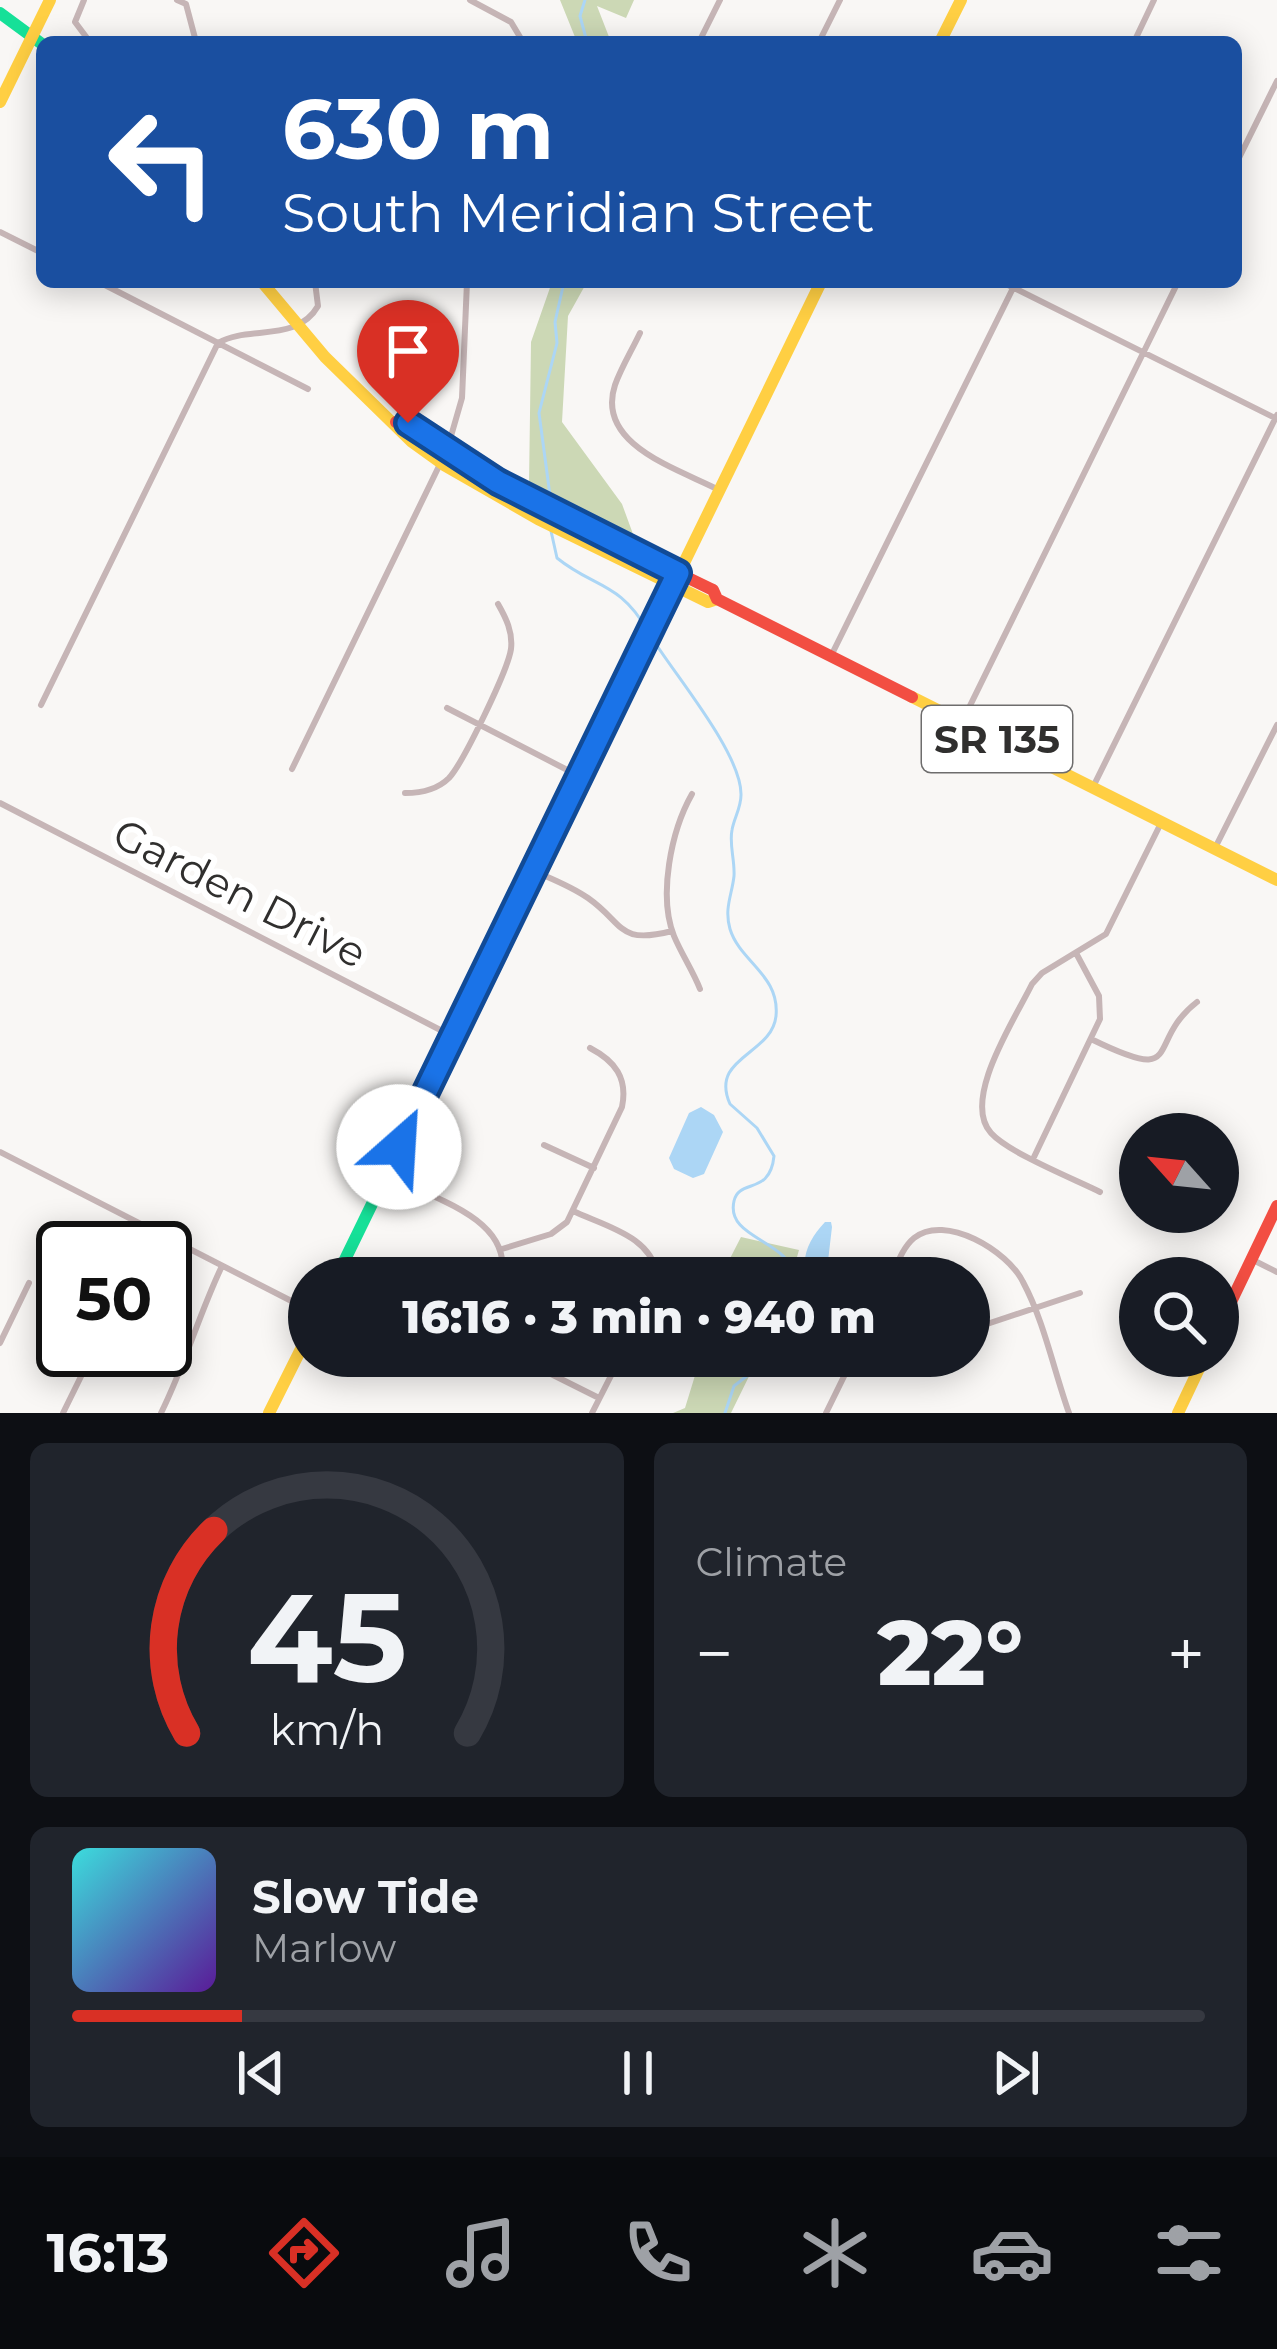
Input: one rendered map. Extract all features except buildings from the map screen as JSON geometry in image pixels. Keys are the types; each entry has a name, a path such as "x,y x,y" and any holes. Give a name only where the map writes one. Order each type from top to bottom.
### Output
{"main road":[{"path":"38,36 50,0"},
{"path":"943,36 961,0"},
{"path":"0,13 36,39"},
{"path":"0,102 36,42"},
{"name":"SR 135","path":"267,288 325,357 396,422 400,433 529,506 675,579 713,590 717,599 1277,880"},
{"path":"346,1257 817,288"},
{"path":"1239,1286 1277,1206"},
{"path":"268,1413 288,1374"},
{"path":"1178,1413 1195,1377"}],"street":[{"path":"84,0 75,22 86,36"},
{"path":"177,0 186,4 194,36"},
{"path":"702,36 720,0"},
{"path":"822,36 840,0"},
{"path":"1137,36 1154,0"},
{"path":"474,2 511,22 519,36"},
{"path":"1242,152 1277,81"},
{"path":"0,232 36,250"},
{"path":"111,288 308,388"},
{"path":"218,343 297,324 316,310 314,288"},
{"path":"292,769 444,456 461,405 467,288"},
{"path":"831,656 1013,288"},
{"path":"1020,288 1276,418 1094,787"},
{"path":"962,722 1175,288"},
{"path":"640,334 614,388 613,410 619,428 635,446 718,490"},
{"path":"41,705 218,343"},
{"path":"405,793 426,791 450,777 478,724 511,649 508,625 498,604"},
{"path":"447,708 579,776"},
{"path":"1216,848 1277,725"},
{"path":"692,794 670,855 672,931 700,989"},
{"name":"Garden Drive","path":"0,803 452,1036"},
{"path":"1100,1192 992,1135 982,1119 982,1087 1032,985 1042,973 1108,932 1162,821"},
{"path":"534,871 585,896 627,934 646,938 672,931"},
{"path":"1034,1158 1091,1039 1101,1006 1076,953"},
{"path":"1091,1039 1132,1059 1150,1060 1163,1052 1184,1012 1197,1002"},
{"path":"502,1249 553,1233 573,1211 594,1168 625,1095 615,1065 590,1048"},
{"path":"544,1145 594,1168"},
{"path":"0,1152 288,1299"},
{"path":"385,1176 483,1223 502,1249 502,1257"},
{"path":"573,1211 643,1246 652,1257"},
{"path":"902,1257 924,1232 952,1231 1003,1257 1020,1276 1069,1413"},
{"path":"1252,1259 1277,1272"},
{"path":"161,1413 222,1266"},
{"path":"0,1343 29,1283"},
{"path":"990,1323 1080,1293"},
{"path":"63,1413 81,1377"},
{"path":"556,1377 599,1398"},
{"path":"592,1413 610,1377"},
{"path":"826,1413 844,1377"}],"green space":[{"path":"560,0 634,0 626,18 597,6 609,36 575,36"},
{"path":"550,288 584,288 568,316 562,422 622,504 633,534 529,485 531,342"},
{"path":"741,1237 799,1250 797,1257 731,1257"},
{"path":"695,1377 749,1377 731,1413 673,1413 685,1408"}],"water":[{"path":"701,1107 714,1115 723,1132 704,1174 693,1178 674,1169 669,1158 689,1113"},
{"path":"831,1222 828,1257 806,1257 815,1234"}],"waterway":[{"path":"585,0 580,16 585,36"},
{"path":"551,503 539,413 557,343 555,322 563,288"},
{"path":"551,531 557,558 616,594 647,630"},
{"path":"652,638 719,737 738,778 741,800 731,836 734,876 728,921 735,941 772,990 776,1016 764,1040 728,1076 730,1104 757,1128 774,1156 767,1177 737,1194 734,1214 739,1224 784,1257"},
{"path":"725,1413 734,1386 746,1377"}],"traffic: fast":[{"path":"0,13 36,40"},
{"path":"346,1257 642,649"}],"traffic: slow":[{"path":"0,102 50,0"},
{"path":"943,36 961,0"},
{"path":"267,288 325,357 412,442 444,465 538,519 708,602 717,599"},
{"path":"642,649 818,288"},
{"path":"912,697 1277,880"},
{"path":"269,1413 288,1375"},
{"path":"1178,1413 1195,1377"}],"traffic: jam":[{"path":"396,422 408,423 519,492 713,590 717,599 912,697"},
{"path":"1239,1285 1277,1206"}],"route":[{"path":"399,1147 678,573 498,482 408,423"}]}
